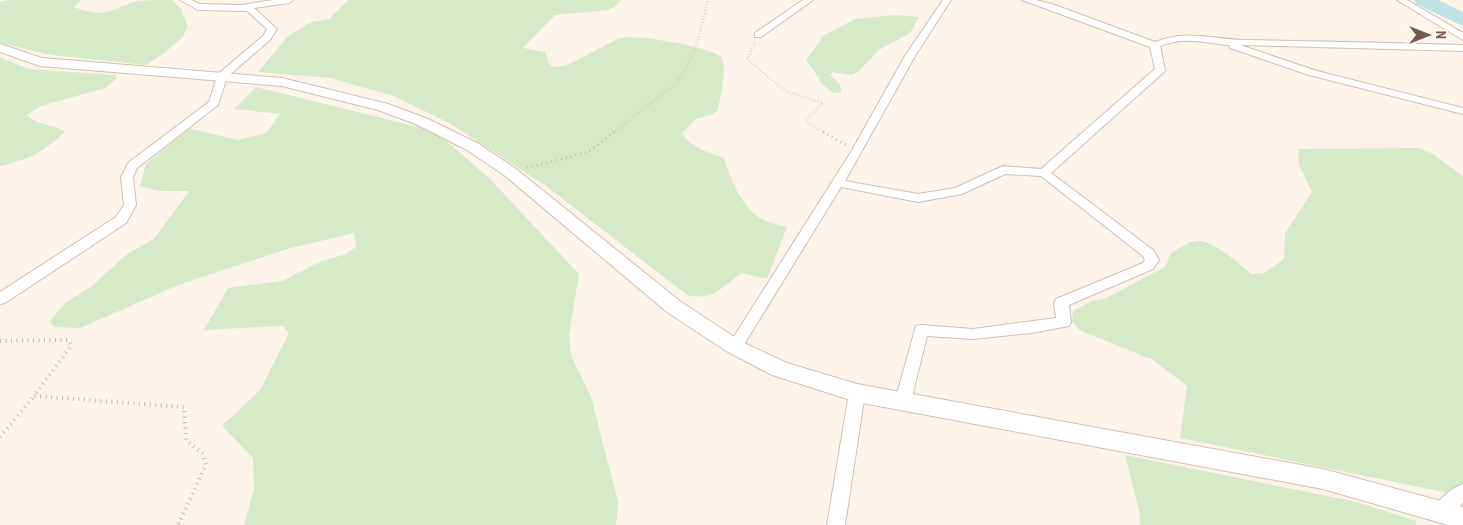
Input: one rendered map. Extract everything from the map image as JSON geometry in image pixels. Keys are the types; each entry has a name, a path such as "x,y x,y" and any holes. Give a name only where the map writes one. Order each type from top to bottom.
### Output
{"street":[{"path":"184,0 198,7 245,7 289,0"},
{"path":"758,35 809,0"},
{"path":"735,347 857,152 910,56 947,0"},
{"path":"1026,0 1049,6 1155,46 1173,38 1200,38 1226,42 1463,48"},
{"path":"1401,0 1463,38"},
{"path":"0,299 121,220 130,205 127,177 132,166 214,103 222,76 267,38 272,29 254,12 245,7"},
{"path":"1226,42 1235,47 1313,73 1463,111"},
{"path":"1044,173 1160,70 1155,46"},
{"path":"0,48 40,62 282,82 383,107 423,122 473,147 510,172 674,308 735,347 780,369 857,393 1322,479 1463,518"},
{"path":"838,183 918,198 958,191 1003,170 1044,173 1148,253 1152,260 1148,266 1061,303 1064,322 1031,328 973,334 921,330 903,401"},
{"path":"836,525 857,393"},
{"path":"1441,511 1463,492"}],"path":[{"path":"510,172 588,152 675,84 687,66 698,40 708,0"},
{"path":"758,35 746,59 785,92 823,103 804,121 857,152"},
{"path":"0,341 68,340 71,346 34,396 0,437"},
{"path":"34,396 184,407 186,440 203,454 206,465 178,525"}],"green space":[{"path":"8,0 81,0 74,7 85,11 101,13 137,1 172,0 181,9 188,27 182,38 146,65 51,55 0,43 0,2"},
{"path":"348,0 620,0 618,4 609,10 555,15 523,48 545,52 549,63 555,67 561,67 614,41 629,37 703,49 721,57 724,75 718,110 713,114 696,119 682,133 695,146 724,158 729,174 742,200 754,214 766,221 787,227 767,279 741,273 710,295 687,295 546,186 449,123 394,96 330,78 258,72 288,36 311,22 329,19"},
{"path":"894,15 919,17 910,33 879,50 858,72 851,75 833,72 830,75 839,83 842,92 834,93 823,85 806,59 824,35 855,19"},
{"path":"0,57 28,69 116,75 117,78 105,88 41,106 27,115 35,121 65,132 35,154 20,161 0,166"},
{"path":"256,87 435,131 490,179 579,274 569,335 571,355 591,397 618,502 616,525 244,525 254,489 253,458 222,426 260,390 289,333 283,326 204,330 228,288 282,281 319,262 346,254 356,247 354,233 287,249 181,284 80,328 54,327 50,321 65,303 92,286 127,254 154,239 189,191 158,191 140,186 146,164 188,128 238,140 266,133 280,114 234,109"},
{"path":"1419,148 1431,153 1463,176 1463,496 1180,438 1187,386 1153,360 1079,330 1072,321 1073,311 1092,301 1104,299 1165,267 1171,253 1195,241 1202,241 1217,247 1252,274 1264,273 1284,259 1285,233 1312,192 1299,165 1298,149"},
{"path":"1125,455 1357,502 1416,521 1416,525 1140,525 1139,510"}],"waterway":[{"path":"1423,0 1463,20"}]}
